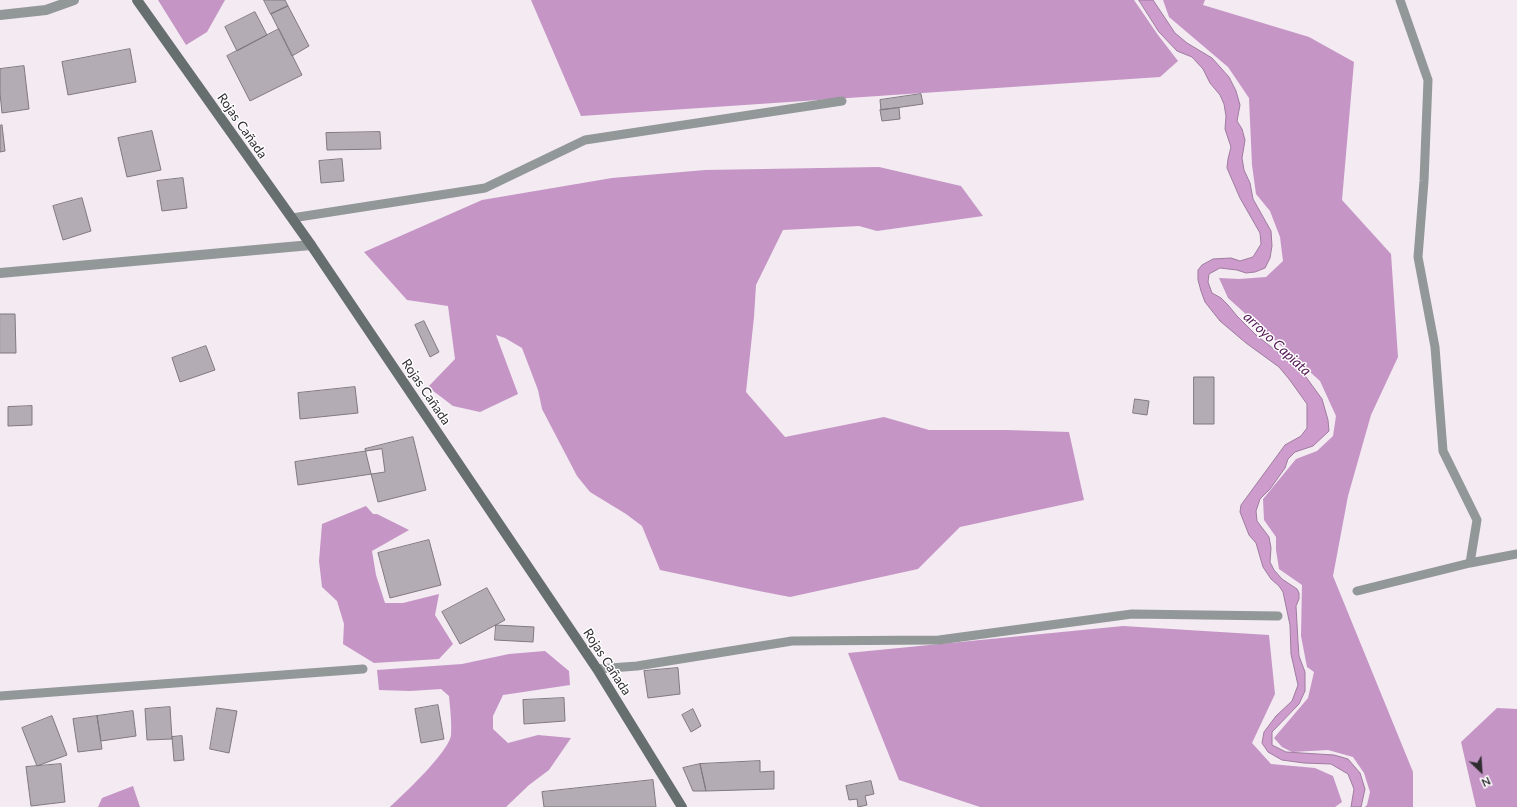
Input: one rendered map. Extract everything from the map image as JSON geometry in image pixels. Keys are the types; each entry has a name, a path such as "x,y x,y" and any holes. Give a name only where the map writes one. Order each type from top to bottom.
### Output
{"main road":[{"name":"Rojas Cañada","path":"137,0 311,245 597,669 682,807"}],"street":[{"path":"0,15 46,10 74,0"},
{"path":"0,273 311,245"}],"lane":[{"path":"1400,0 1428,80 1424,180 1418,257 1435,347 1443,450 1477,520 1470,563"},
{"path":"292,218 485,188 585,140 842,101"},
{"path":"1357,591 1470,563 1517,554"},
{"path":"597,669 637,666 792,641 939,640 1132,614 1278,616"},
{"path":"0,696 363,669"}],"shaded area":[{"path":"158,0 225,0 207,32 186,45"},
{"path":"531,0 1134,0 1178,61 1160,77 581,116"},
{"path":"1139,0 1153,0 1175,33 1187,43 1212,58 1229,77 1236,91 1240,105 1237,121 1242,129 1245,140 1242,158 1244,170 1250,183 1253,199 1271,231 1272,246 1270,258 1265,268 1255,272 1246,273 1237,270 1220,268 1209,274 1208,282 1212,293 1221,298 1256,335 1298,366 1322,399 1328,420 1329,431 1313,446 1295,452 1288,459 1285,468 1270,489 1260,499 1256,511 1257,521 1269,537 1271,548 1270,562 1274,570 1282,579 1297,589 1299,593 1299,599 1296,606 1299,656 1305,672 1305,691 1299,704 1272,732 1272,745 1286,752 1334,755 1348,759 1360,773 1365,789 1361,807 1351,807 1354,789 1348,774 1331,764 1304,763 1282,760 1268,752 1262,743 1264,732 1276,716 1292,701 1298,685 1291,654 1290,625 1283,592 1271,579 1263,567 1256,543 1249,535 1240,512 1241,505 1285,445 1301,436 1307,428 1307,404 1279,367 1246,343 1220,321 1205,302 1198,280 1198,270 1202,265 1213,259 1231,258 1240,261 1253,257 1261,244 1260,233 1240,198 1227,168 1231,147 1225,129 1226,116 1224,104 1220,95 1210,83 1203,69 1192,57 1177,51 1159,32"},
{"path":"1163,0 1205,0 1203,5 1309,37 1354,62 1342,200 1391,254 1398,357 1371,415 1348,496 1333,576 1413,772 1413,807 1365,807 1367,805 1370,792 1364,773 1353,757 1328,750 1292,752 1282,747 1274,738 1308,698 1314,672 1307,667 1301,636 1302,585 1279,569 1276,550 1276,537 1264,520 1263,499 1296,459 1317,451 1333,436 1336,416 1320,381 1228,298 1219,278 1239,279 1266,277 1283,261 1280,237 1270,211 1256,194 1252,165 1249,98 1228,67 1169,17"},
{"path":"879,167 961,186 983,216 877,231 859,226 783,230 756,285 746,392 785,437 884,417 929,430 1069,432 1084,500 960,527 918,569 790,597 660,570 642,526 626,514 590,492 577,476 542,409 538,390 522,348 505,338 496,335 518,394 480,412 453,406 428,387 455,359 448,306 407,300 364,252 482,200 612,178 705,170"},
{"path":"366,506 373,514 377,514 409,530 372,551 376,575 385,603 403,603 439,594 435,615 453,644 439,659 374,663 343,644 344,624 337,601 322,587 319,561 322,524"},
{"path":"1123,626 1269,635 1275,694 1252,743 1271,764 1315,768 1333,776 1342,802 1335,807 980,807 899,780 848,653"},
{"path":"545,651 569,671 570,685 503,695 493,716 493,729 508,743 538,735 571,738 549,770 529,785 506,807 390,807 425,773 442,752 451,735 451,716 449,696 441,689 410,691 379,690 377,670 462,664 509,654"},
{"path":"1497,708 1517,709 1517,807 1476,807 1461,742"},
{"path":"133,786 140,807 98,807 102,798"}],"building":[{"path":"264,0 285,0 288,6 271,14"},
{"path":"288,6 309,46 292,56 271,14"},
{"path":"255,12 267,35 237,51 225,27"},
{"path":"279,29 302,75 250,101 227,56"},
{"path":"130,49 136,82 68,95 62,62"},
{"path":"24,66 29,109 2,113 0,69"},
{"path":"921,94 923,104 881,110 880,100"},
{"path":"899,108 900,119 882,121 880,110"},
{"path":"2,125 5,151 0,152 0,126"},
{"path":"152,131 161,170 127,177 118,138"},
{"path":"380,132 381,149 327,150 326,133"},
{"path":"342,159 344,181 321,183 319,161"},
{"path":"183,178 187,208 162,211 157,181"},
{"path":"82,198 91,231 63,240 53,206"},
{"path":"0,314 15,314 16,353 0,353"},
{"path":"424,321 439,352 430,357 415,325"},
{"path":"206,346 215,370 180,382 172,358"},
{"path":"1194,377 1214,377 1214,424 1194,424"},
{"path":"355,387 358,413 300,419 298,393"},
{"path":"1135,399 1149,401 1147,415 1133,413"},
{"path":"32,406 32,425 8,426 8,407"},
{"path":"413,437 426,490 378,502 365,449"},
{"path":"382,449 385,472 298,485 295,462"},
{"path":"429,540 441,585 390,598 378,553"},
{"path":"487,588 505,620 460,644 442,612"},
{"path":"496,625 534,627 533,642 495,640"},
{"path":"678,668 680,694 648,698 644,671"},
{"path":"564,698 565,721 524,724 523,700"},
{"path":"438,705 444,739 421,743 415,709"},
{"path":"170,707 172,739 147,740 145,709"},
{"path":"217,708 237,711 229,753 210,749"},
{"path":"693,709 701,726 691,732 682,715"},
{"path":"133,711 136,736 101,741 97,716"},
{"path":"52,716 67,755 37,766 22,728"},
{"path":"97,716 102,749 78,752 73,719"},
{"path":"182,736 184,760 174,761 172,737"},
{"path":"760,761 760,772 774,771 774,789 706,791 700,764"},
{"path":"61,764 65,802 31,806 26,767"},
{"path":"700,764 706,791 693,791 683,768"},
{"path":"653,780 656,807 544,807 542,792"},
{"path":"871,781 874,794 865,796 867,805 858,807 857,799 849,800 846,786"}],"water label":[{"name":"arroyo Capiata","path":"1277,344"}]}
